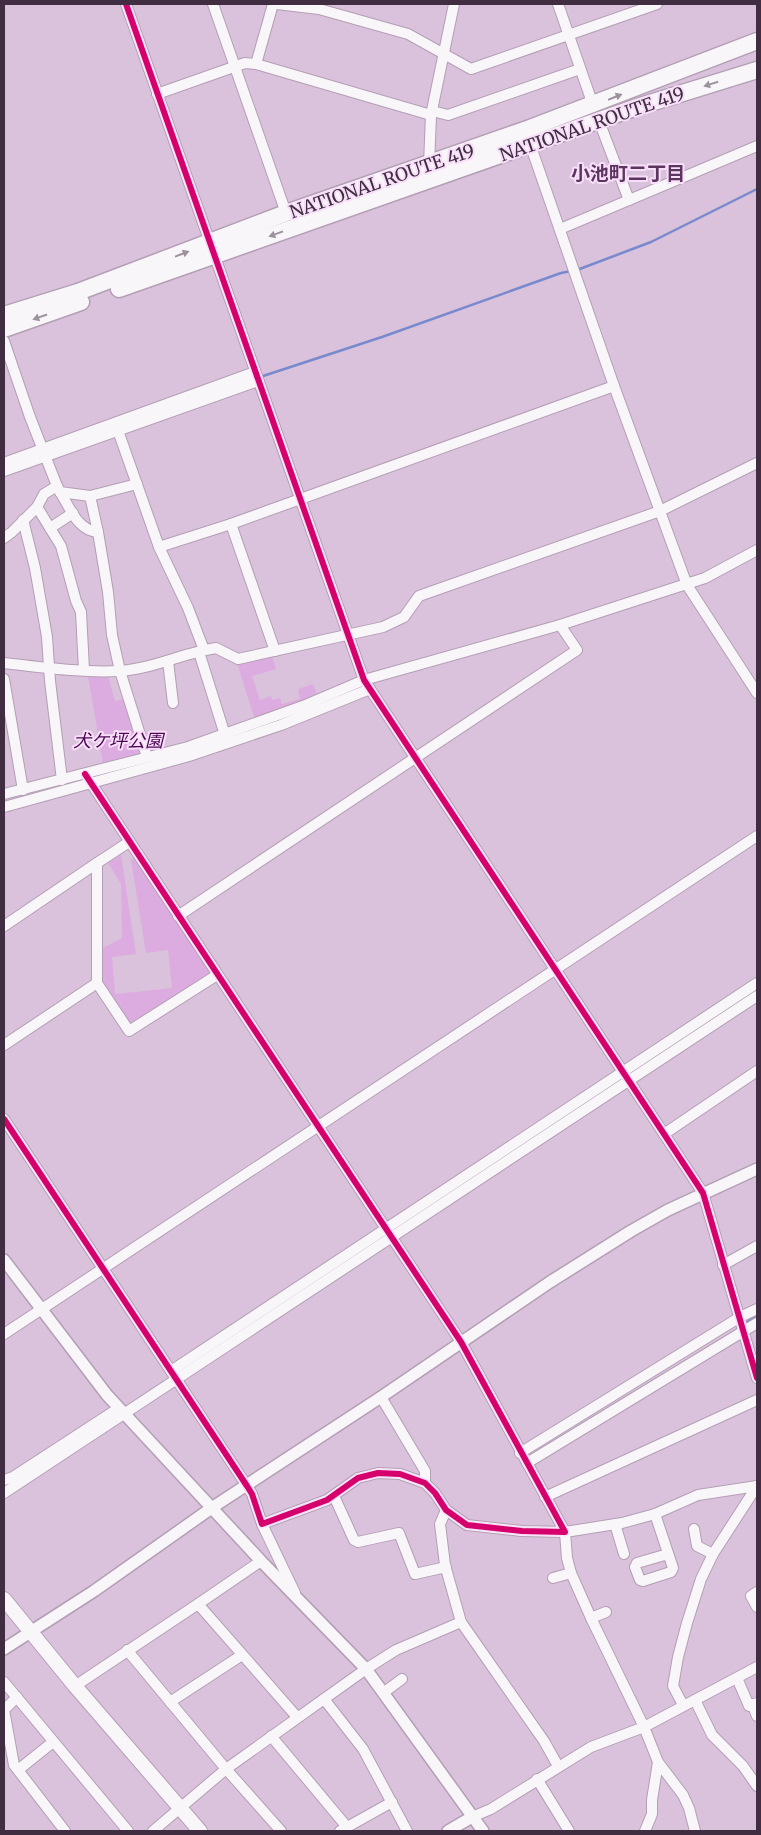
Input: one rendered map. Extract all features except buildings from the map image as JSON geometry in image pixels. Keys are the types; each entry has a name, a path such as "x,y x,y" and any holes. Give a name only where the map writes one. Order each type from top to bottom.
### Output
{"highway":[{"name":"NATIONAL ROUTE 419","path":"4,315 211,250 530,144 757,40"},
{"name":"NATIONAL ROUTE 419","path":"4,330 211,250 286,213 429,165 596,113 634,108 757,70"}],"main road":[{"path":"4,1599 75,1686 200,1831"}],"street":[{"path":"126,4 211,250 364,680 703,1193 757,1378"},
{"path":"213,4 286,213"},
{"path":"256,64 273,4"},
{"path":"278,4 319,9 408,34 471,69 657,4"},
{"path":"429,165 432,113 454,4"},
{"path":"558,4 629,200"},
{"path":"157,94 245,63 256,64 432,113 448,115 580,69"},
{"path":"530,144 614,386 687,585 753,679 757,694"},
{"path":"560,229 757,146"},
{"path":"4,341 30,417 59,489 81,526 88,531 98,532"},
{"path":"4,471 44,453 257,377"},
{"path":"159,547 231,524 614,386"},
{"path":"116,427 159,547 188,608 225,735"},
{"path":"4,463 44,453"},
{"path":"4,664 120,671 216,648 238,659 383,627 404,617 420,596 660,511 757,463"},
{"path":"4,538 37,507 44,494 59,489 90,496 137,484"},
{"path":"90,496 108,592 112,636 120,671 147,757"},
{"path":"37,507 61,546 76,601 81,612 84,670"},
{"path":"50,528 73,513"},
{"path":"23,520 42,609 62,780"},
{"path":"231,524 275,651"},
{"path":"4,794 188,747 303,706 364,680 560,625 687,585 705,578 757,550"},
{"path":"178,916 577,650 560,625"},
{"path":"168,661 173,703"},
{"path":"4,679 23,790"},
{"path":"4,807 228,744 370,689"},
{"path":"85,774 461,1342 520,1453 565,1532 567,1558 571,1573 590,1618 644,1727 658,1762 684,1795 695,1831"},
{"path":"4,1334 757,836"},
{"path":"4,926 129,842"},
{"path":"97,863 97,983 129,1031 217,975"},
{"path":"4,1045 97,983"},
{"path":"626,1077 757,983"},
{"path":"4,1493 121,1410 388,1233 626,1077 757,996"},
{"path":"664,1134 757,1072"},
{"path":"4,1118 252,1494 262,1524 296,1595"},
{"path":"4,1649 94,1592 213,1507 631,1231 668,1210 757,1168"},
{"path":"723,1265 757,1246"},
{"path":"4,1260 80,1361 121,1410 366,1669 483,1831"},
{"path":"520,1453 757,1309"},
{"path":"527,1463 757,1323"},
{"path":"381,1397 426,1471 425,1483"},
{"path":"545,1497 757,1400"},
{"path":"4,1480 13,1477 121,1410"},
{"path":"262,1524 327,1500 358,1478 378,1473 400,1474 425,1483 435,1493 446,1510 467,1524 522,1531 565,1532 615,1524 655,1514 698,1495 757,1486 713,1554 701,1579 678,1657 673,1686 683,1705"},
{"path":"334,1496 354,1540 358,1542 399,1533 415,1574 446,1567"},
{"path":"446,1510 440,1524 446,1567 461,1622 535,1728 558,1766"},
{"path":"655,1514 668,1554"},
{"path":"615,1524 624,1554"},
{"path":"694,1529 697,1546 713,1554"},
{"path":"75,1686 261,1560"},
{"path":"554,1578 571,1573"},
{"path":"757,1592 751,1596 757,1607"},
{"path":"198,1604 297,1717"},
{"path":"590,1618 606,1612"},
{"path":"153,1831 226,1769 366,1669 396,1650 461,1622"},
{"path":"127,1650 226,1769 282,1831"},
{"path":"170,1702 242,1655"},
{"path":"448,1831 472,1817 491,1809 591,1747 644,1727 757,1667"},
{"path":"737,1678 749,1706 755,1703 757,1716"},
{"path":"383,1693 402,1679"},
{"path":"4,1682 128,1831"},
{"path":"17,1698 4,1710 14,1765 66,1831"},
{"path":"324,1699 363,1749 407,1831"},
{"path":"695,1700 712,1735 743,1766 757,1786"},
{"path":"271,1736 344,1829 392,1802"},
{"path":"18,1770 53,1742"},
{"path":"645,1831 652,1814 652,1800 658,1762"},
{"path":"537,1779 569,1831"}],"green space":[{"path":"272,656 276,669 252,676 260,700 271,696 272,700 280,698 282,704 300,699 298,689 313,684 317,694 255,720 237,663"},
{"name":"犬ケ坪公園","path":"88,676 108,676 115,701 125,699 142,753 103,764"},
{"path":"121,855 136,954 112,957 115,994 172,988 168,950 146,953 131,860 135,857 211,973 130,1026 100,982 101,949 122,938 121,884 108,863"}],"waterway":[{"path":"577,270 651,242 757,189"},
{"path":"260,377 571,271"},
{"path":"744,1324 757,1316"}],"cycle path":[{"path":"126,4 364,680 703,1193 757,1378"},
{"path":"4,1119 247,1486 252,1494 262,1524 327,1500 358,1478 378,1473 400,1474 425,1483 435,1493 446,1510 467,1525 522,1531 565,1532 461,1342 85,774"}],"district":[{"name":"小池町二丁目","path":"628,173"}]}
